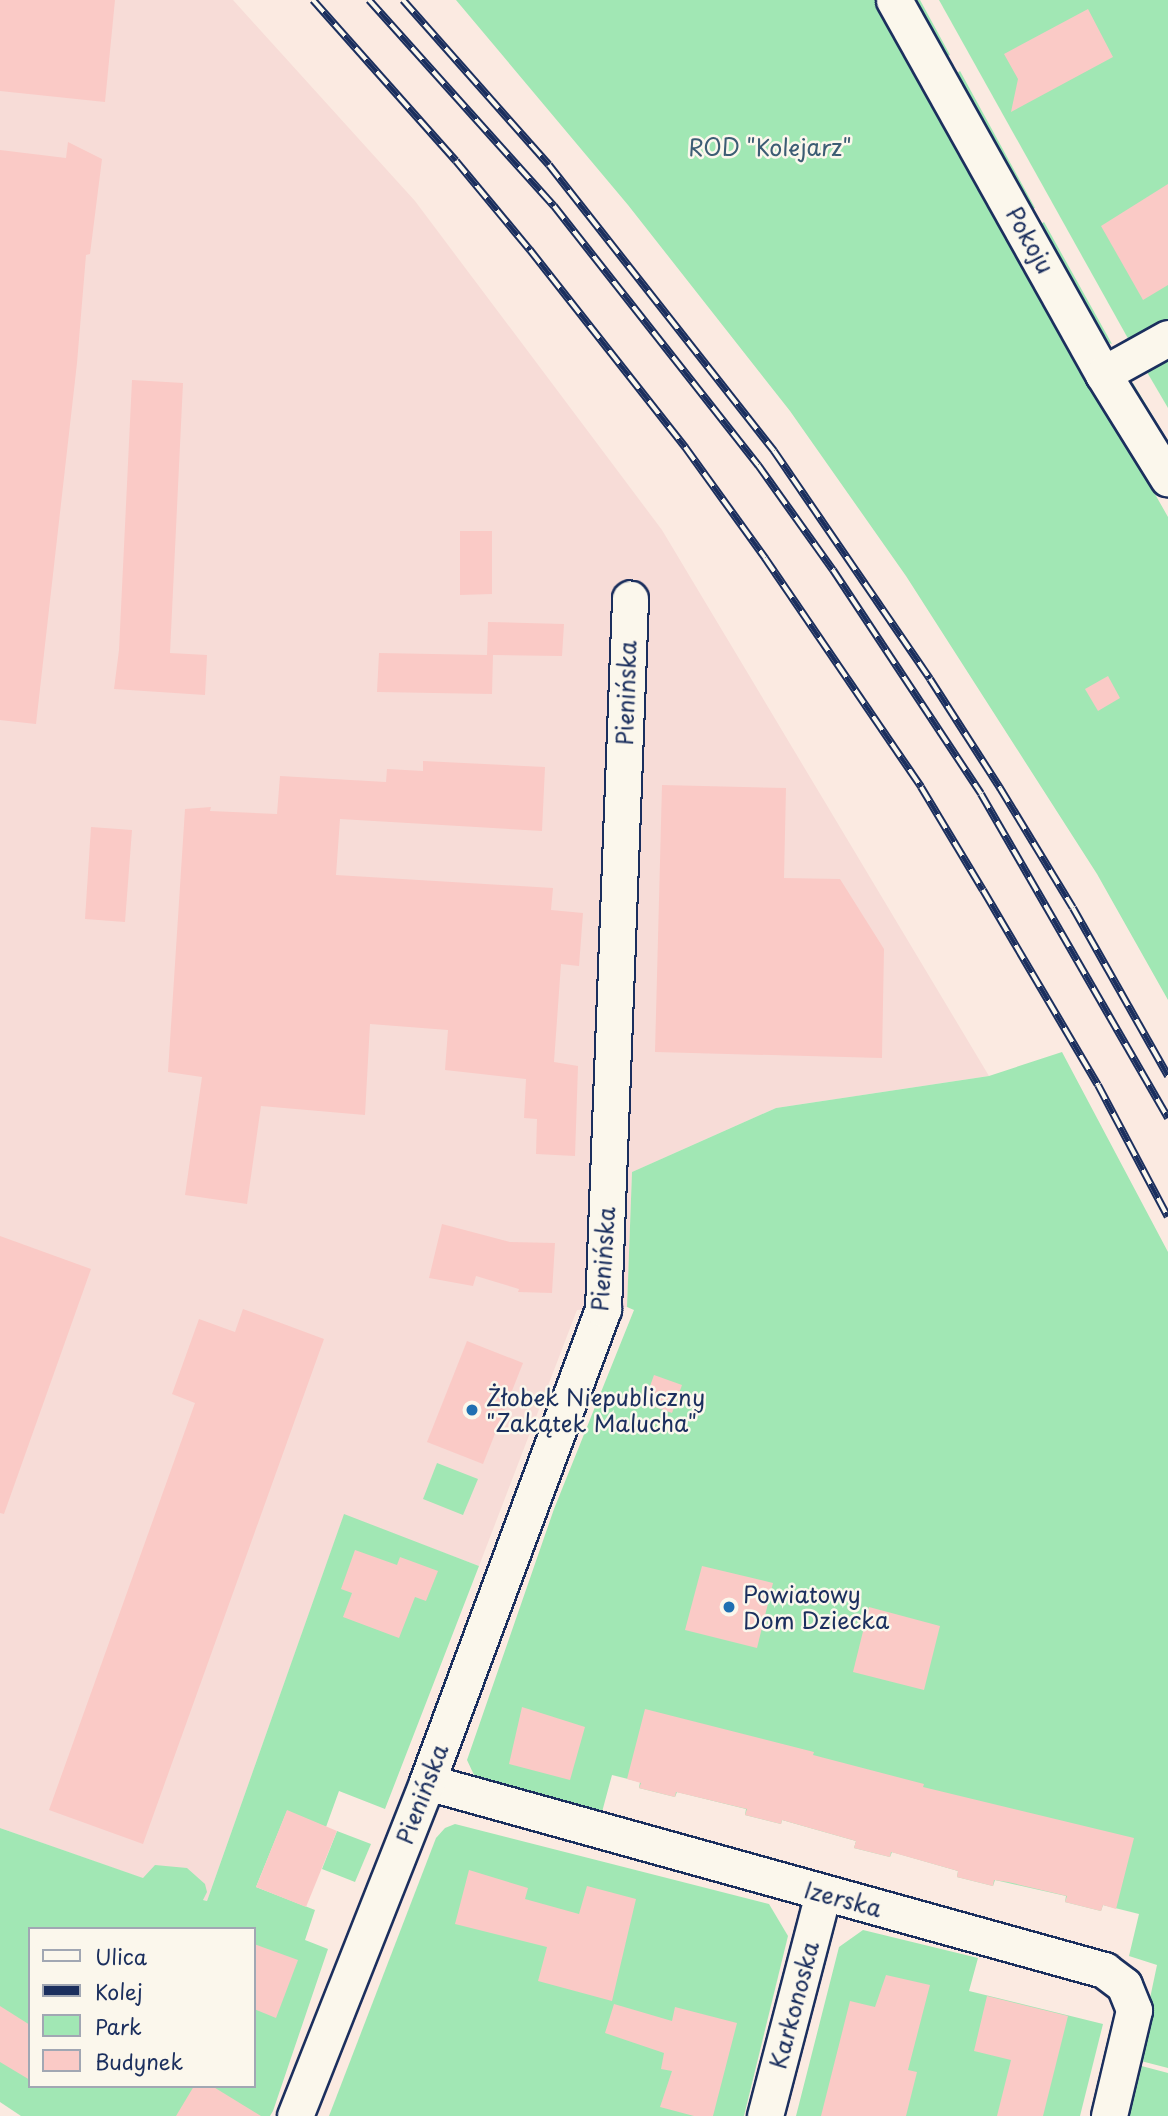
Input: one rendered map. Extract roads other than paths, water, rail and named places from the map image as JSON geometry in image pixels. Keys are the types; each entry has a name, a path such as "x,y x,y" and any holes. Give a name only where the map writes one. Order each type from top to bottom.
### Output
{"street":[{"name":"Pokoju","path":"894,0 1103,374 1168,479"},
{"path":"1103,374 1168,338"},
{"name":"Pienińska","path":"295,2116 427,1782 603,1308 630,599"},
{"name":"Izerska","path":"427,1782 1104,1970 1115,1976 1128,1991 1134,2010 1109,2116"},
{"name":"Karkonoska","path":"765,2116 823,1894"}],"railway":[{"path":"313,0 456,161 530,250 685,447 765,558 921,787 1098,1085 1168,1217"},
{"path":"369,0 554,206 758,465 833,570 981,794 1168,1118"},
{"path":"403,0 549,165 774,451 930,679 1000,788 1073,908 1168,1076"}],"place":[{"name":"Żłobek Niepubliczny \"Zakątek Malucha\"","path":"472,1410"},
{"name":"Powiatowy Dom Dziecka","path":"729,1607"}],"park label":[{"name":"ROD \"Kolejarz\"","path":"770,147"}]}
